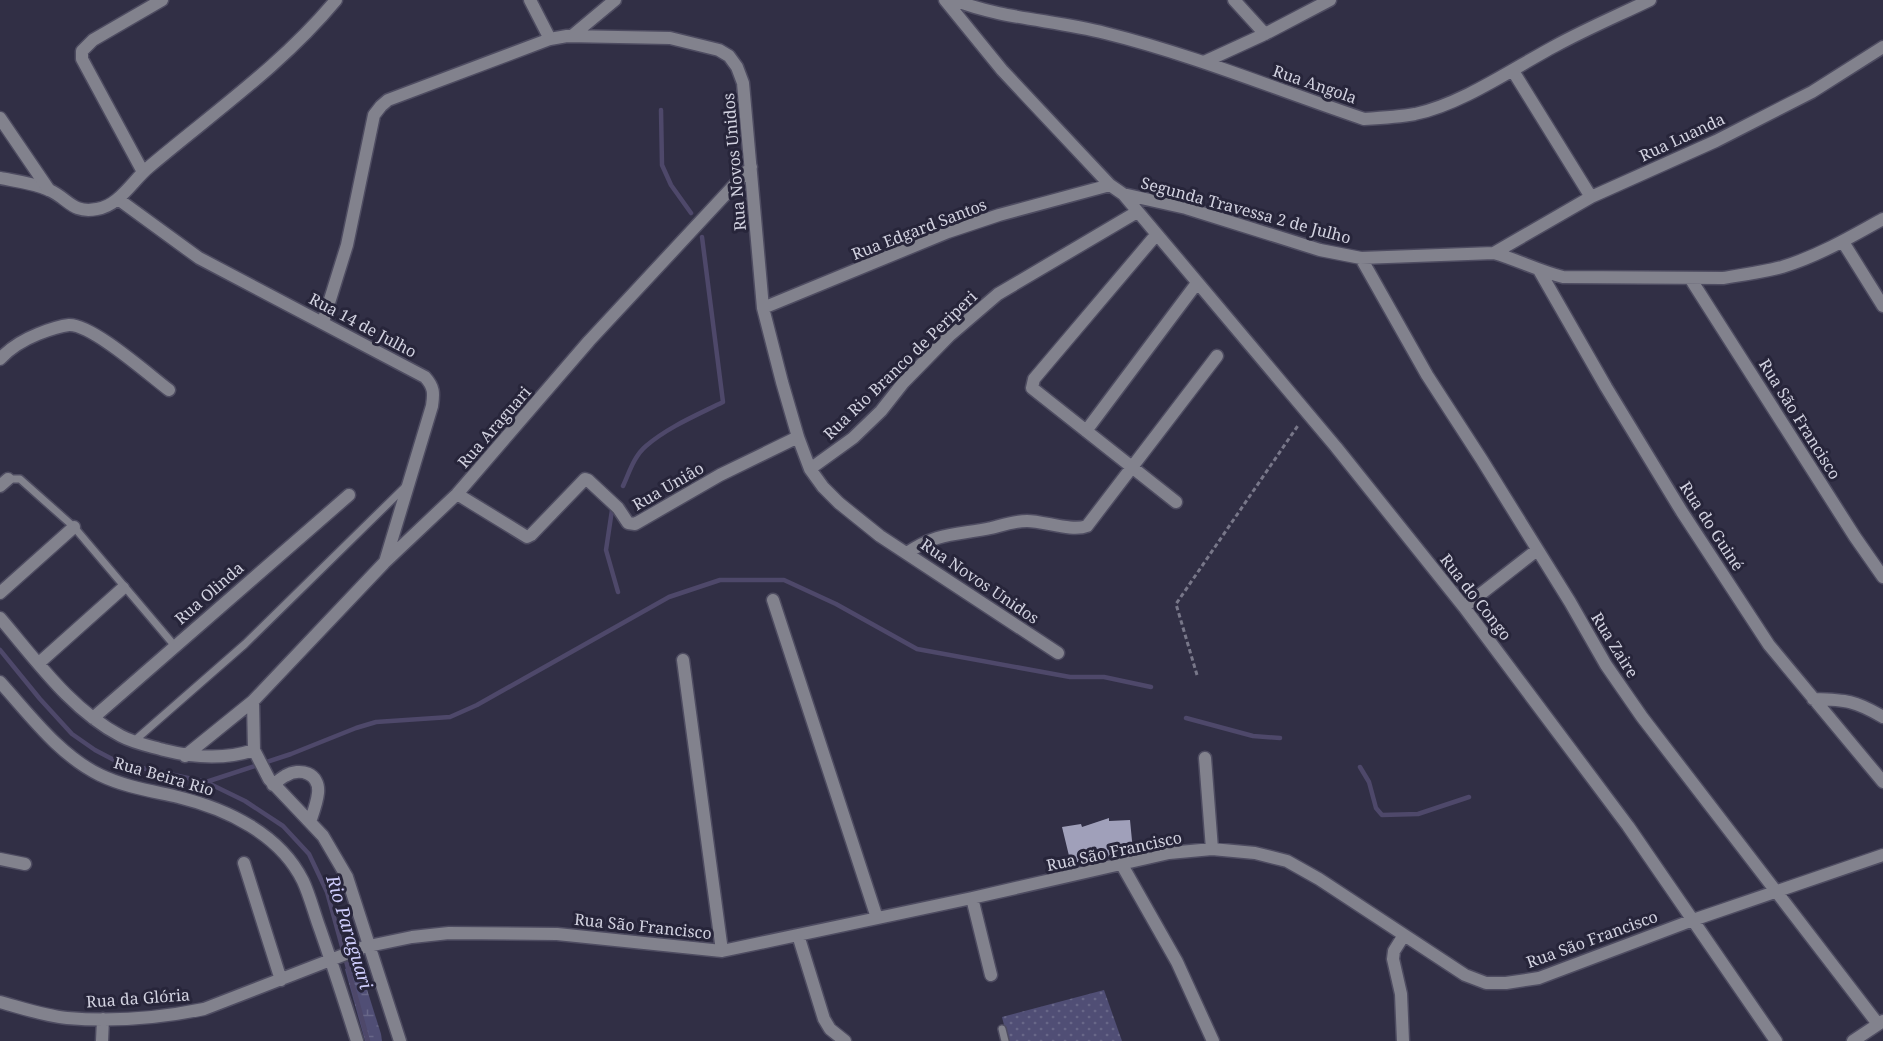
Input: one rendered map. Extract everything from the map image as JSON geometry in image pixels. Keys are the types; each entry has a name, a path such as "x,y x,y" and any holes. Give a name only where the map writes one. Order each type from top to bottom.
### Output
{"street":[{"path":"143,172 82,59 82,51 93,40 162,0"},
{"path":"0,118 49,190 74,208 100,209 118,199 143,172 289,50 336,0"},
{"path":"531,0 550,39"},
{"path":"573,35 615,0"},
{"path":"945,0 1002,70 1110,185 1124,194"},
{"name":"Rua Angola","path":"954,0 992,12 1104,32 1204,62 1364,119 1389,118 1417,113 1448,103 1513,71 1556,45 1650,0"},
{"path":"1234,0 1265,34"},
{"path":"1204,62 1265,34 1328,0"},
{"name":"Rua Novos Unidos","path":"323,322 347,245 374,115 381,106 402,93 485,65 550,39 573,35 670,38 719,50 729,56 737,67 743,83 763,308 798,437 810,469 839,503 880,536 1058,653"},
{"name":"Rua Luanda","path":"1494,254 1591,197 1716,141 1812,92 1883,47"},
{"path":"1513,71 1591,197"},
{"name":"Rua Araguari","path":"185,756 253,701 384,564 457,494 589,340 751,167"},
{"path":"0,178 49,190"},
{"name":"Rua Edgard Santos","path":"763,308 948,232 999,215 1110,185"},
{"name":"Rua do Congo","path":"1124,194 1306,412 1464,607 1628,826 1776,1041"},
{"name":"Segunda Travessa 2 de Julho","path":"1124,194 1186,208 1320,250 1361,258 1494,254 1563,277 1723,278 1782,267 1843,242 1883,219"},
{"name":"Rua 14 de Julho","path":"118,199 199,258 425,377 431,384 434,392 432,406 384,564"},
{"name":"Rua Rio Branco de Periperi","path":"810,469 853,438 881,411 903,384 949,336 998,294 1137,212"},
{"path":"1156,235 1034,379 1032,388 1176,502"},
{"path":"1843,242 1883,306"},
{"name":"Rua Zaire","path":"1361,258 1427,375 1606,665 1649,726 1880,1022"},
{"name":"Rua do Guiné","path":"1539,270 1606,387 1682,512 1769,645 1883,782"},
{"name":"Rua São Francisco","path":"1690,278 1855,537 1883,577"},
{"path":"1086,431 1197,283"},
{"path":"0,359 16,344 29,337 51,329 69,325 76,326 94,333 169,390"},
{"path":"908,553 926,541 942,535 1005,523 1027,521 1084,528 1092,521 1216,356"},
{"name":"Rua Uniâo","path":"457,494 527,537 585,479 618,507 628,523 635,524 720,476 798,437"},
{"name":"Rua Olinda","path":"93,718 174,645 349,495"},
{"path":"0,593 74,527"},
{"path":"1464,607 1537,550"},
{"path":"39,663 123,588"},
{"path":"773,600 877,918"},
{"name":"Rua Beira Rio","path":"0,618 63,691 93,718 121,736 133,742 185,756 211,758 256,754"},
{"path":"683,660 722,951"},
{"name":"Rua Beira Rio","path":"0,682 52,740 75,760 99,775 128,786 216,807 244,822 286,856 303,880 336,957 357,1041"},
{"path":"1813,699 1850,701 1861,704 1883,717"},
{"path":"253,701 256,754 271,782 323,836 347,877 367,946 400,1041"},
{"path":"1205,758 1212,849"},
{"path":"271,782 301,771 312,774 317,782 318,792 310,822"},
{"name":"Rua São Francisco","path":"336,957 367,946 412,937 449,933 505,932 557,934 722,951 1169,853 1212,849 1255,853 1287,861 1319,879 1465,975 1486,983 1506,983 1539,978 1693,920 1883,855"},
{"path":"0,859 25,864"},
{"path":"244,863 281,980"},
{"path":"1122,865 1177,962 1213,1041"},
{"path":"972,898 992,975"},
{"path":"798,935 824,1019 830,1029 845,1041"},
{"path":"1403,1041 1401,994 1393,959 1394,951 1404,935"},
{"name":"Rua da Glória","path":"0,1002 65,1018 162,1016 204,1009 336,957"},
{"path":"102,1041 103,1019"},
{"path":"1853,1041 1880,1022"}],"lane":[{"path":"4,482 20,478 74,527 123,588 174,645"},
{"path":"133,742 245,644 408,483"},
{"path":"1002,1029 1005,1041"}],"path":[{"path":"1197,675 1176,604 1306,412"}],"green space":[{"path":"359,964 382,1041 365,1041 345,969"},
{"path":"1104,990 1122,1041 1008,1041 1002,1017"}],"building":[{"path":"1109,818 1109,821 1130,820 1133,851 1115,852 1116,855 1100,858 1100,856 1071,864 1062,827 1081,824 1082,827"}],"waterway":[{"path":"661,110 662,165 671,185 691,213"},
{"path":"623,486 635,460 646,446 673,427 723,402 702,237"},
{"path":"612,510 606,550 618,592"},
{"path":"206,782 291,754 376,722 450,717 477,705 669,597 720,580 784,580 836,604 917,649 1070,677 1104,677 1151,687"},
{"name":"Rio Paraguari","path":"0,650 72,734 95,750 114,760 133,766 206,782 245,801 283,826 309,854 327,892 368,1041"},
{"path":"1186,718 1253,736 1280,738"},
{"path":"1360,767 1369,782 1376,808 1382,815 1418,814 1469,797"}]}
